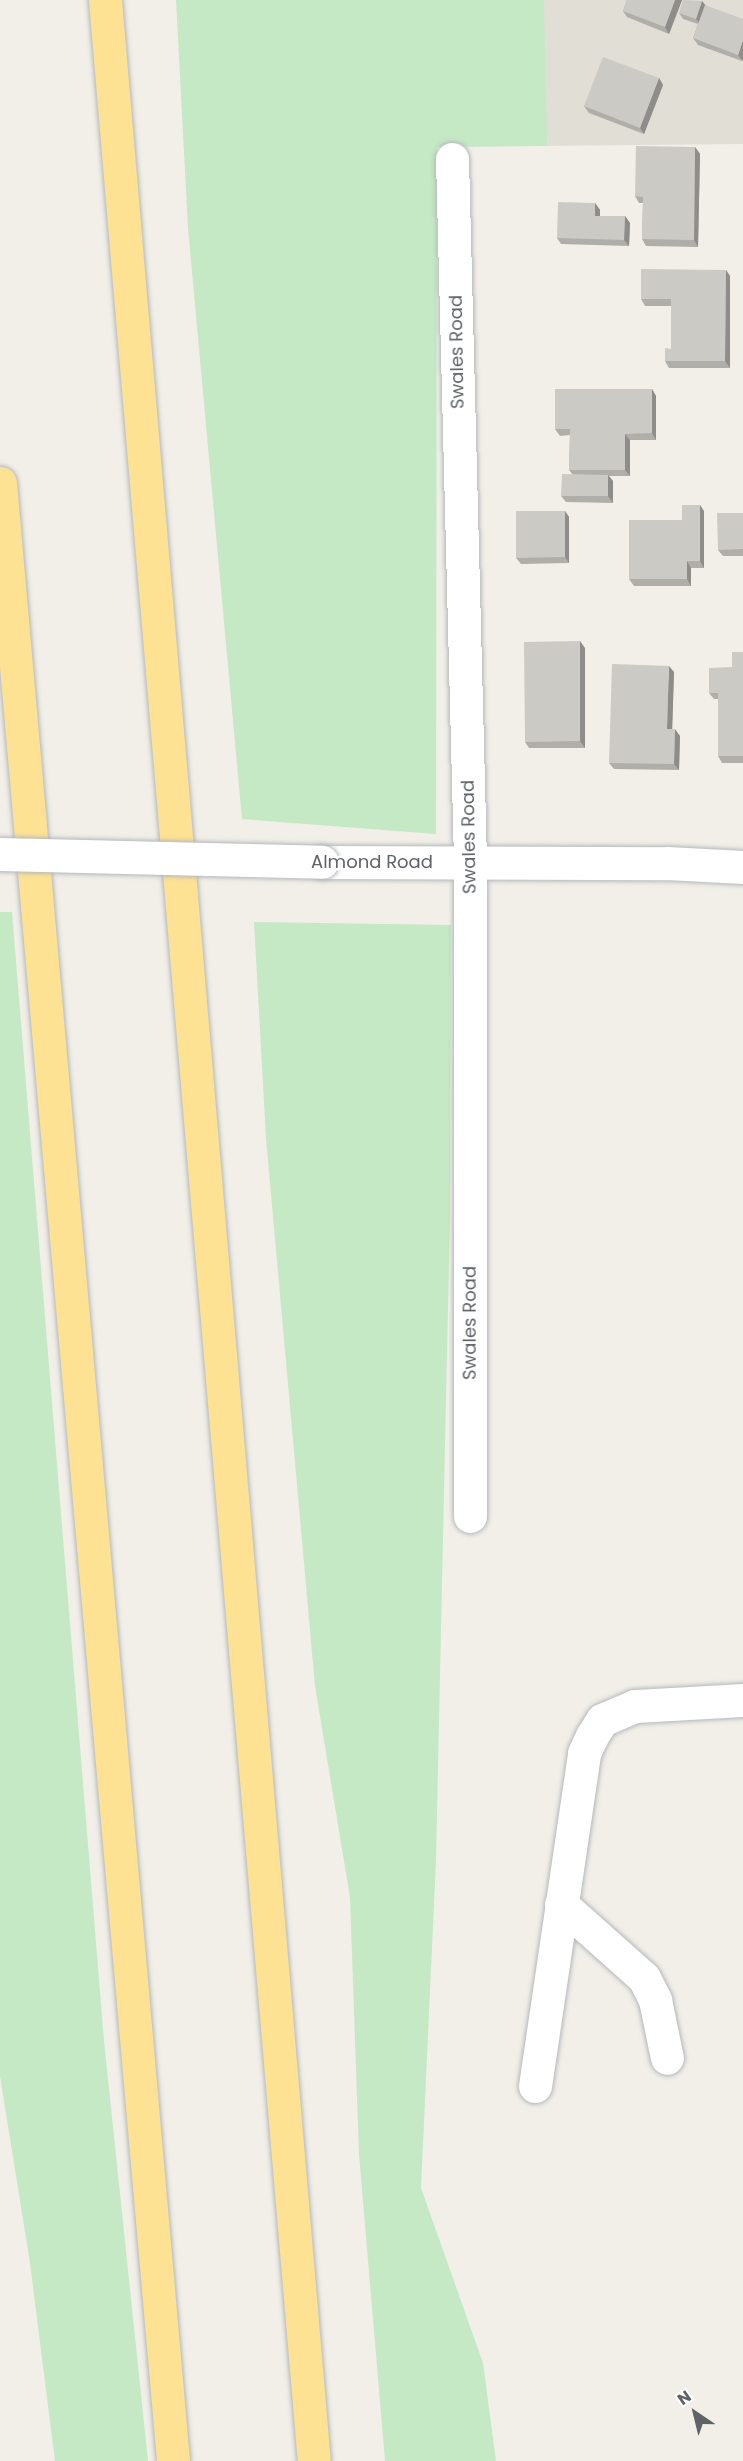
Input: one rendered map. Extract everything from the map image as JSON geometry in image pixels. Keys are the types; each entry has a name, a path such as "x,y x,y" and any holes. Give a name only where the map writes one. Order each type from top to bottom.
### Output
{"highway":[{"path":"105,0 314,2461"},
{"path":"0,483 173,2461"}],"street":[{"name":"Swales Road","path":"452,159 470,861 470,1516"},
{"name":"Almond Road","path":"0,854 322,862 470,861 743,867"},
{"path":"535,2086 584,1753 602,1720 635,1706 743,1700"},
{"path":"561,1904 644,1978 655,2000 667,2058"}],"shaded area":[{"path":"392,0 743,0 743,144 437,147"}],"green space":[{"path":"176,0 544,0 547,146 437,147 436,834 242,819 188,228"},
{"path":"0,912 12,912 104,2041 148,2461 55,2461 30,2263 0,2076"},
{"path":"254,922 451,925 450,1216 436,1860 421,2188 483,2363 496,2461 385,2461 359,2154 350,1897 315,1686 266,1138"}],"building":[{"path":"627,0 675,0 665,27 623,11"},
{"path":"683,0 702,1 696,19 679,13"},
{"path":"705,5 743,19 743,40 738,55 693,38"},
{"path":"603,57 659,78 640,128 584,106"},
{"path":"636,146 695,147 694,240 642,239 643,197 635,196"},
{"path":"558,202 595,203 595,216 625,216 624,240 557,238"},
{"path":"641,269 726,270 725,361 665,361 665,348 671,349 671,299 641,299"},
{"path":"555,389 652,389 652,433 625,434 625,470 569,470 570,429 555,429"},
{"path":"562,474 608,475 608,496 561,496"},
{"path":"682,505 700,505 700,561 687,561 687,579 629,579 629,520 682,520"},
{"path":"516,511 565,511 565,557 516,558"},
{"path":"717,513 743,513 743,549 718,550"},
{"path":"580,641 580,741 525,742 524,642"},
{"path":"732,652 743,652 743,756 718,756 718,693 709,693 709,668 732,667"},
{"path":"612,664 669,666 667,729 675,729 674,764 609,763"}]}
